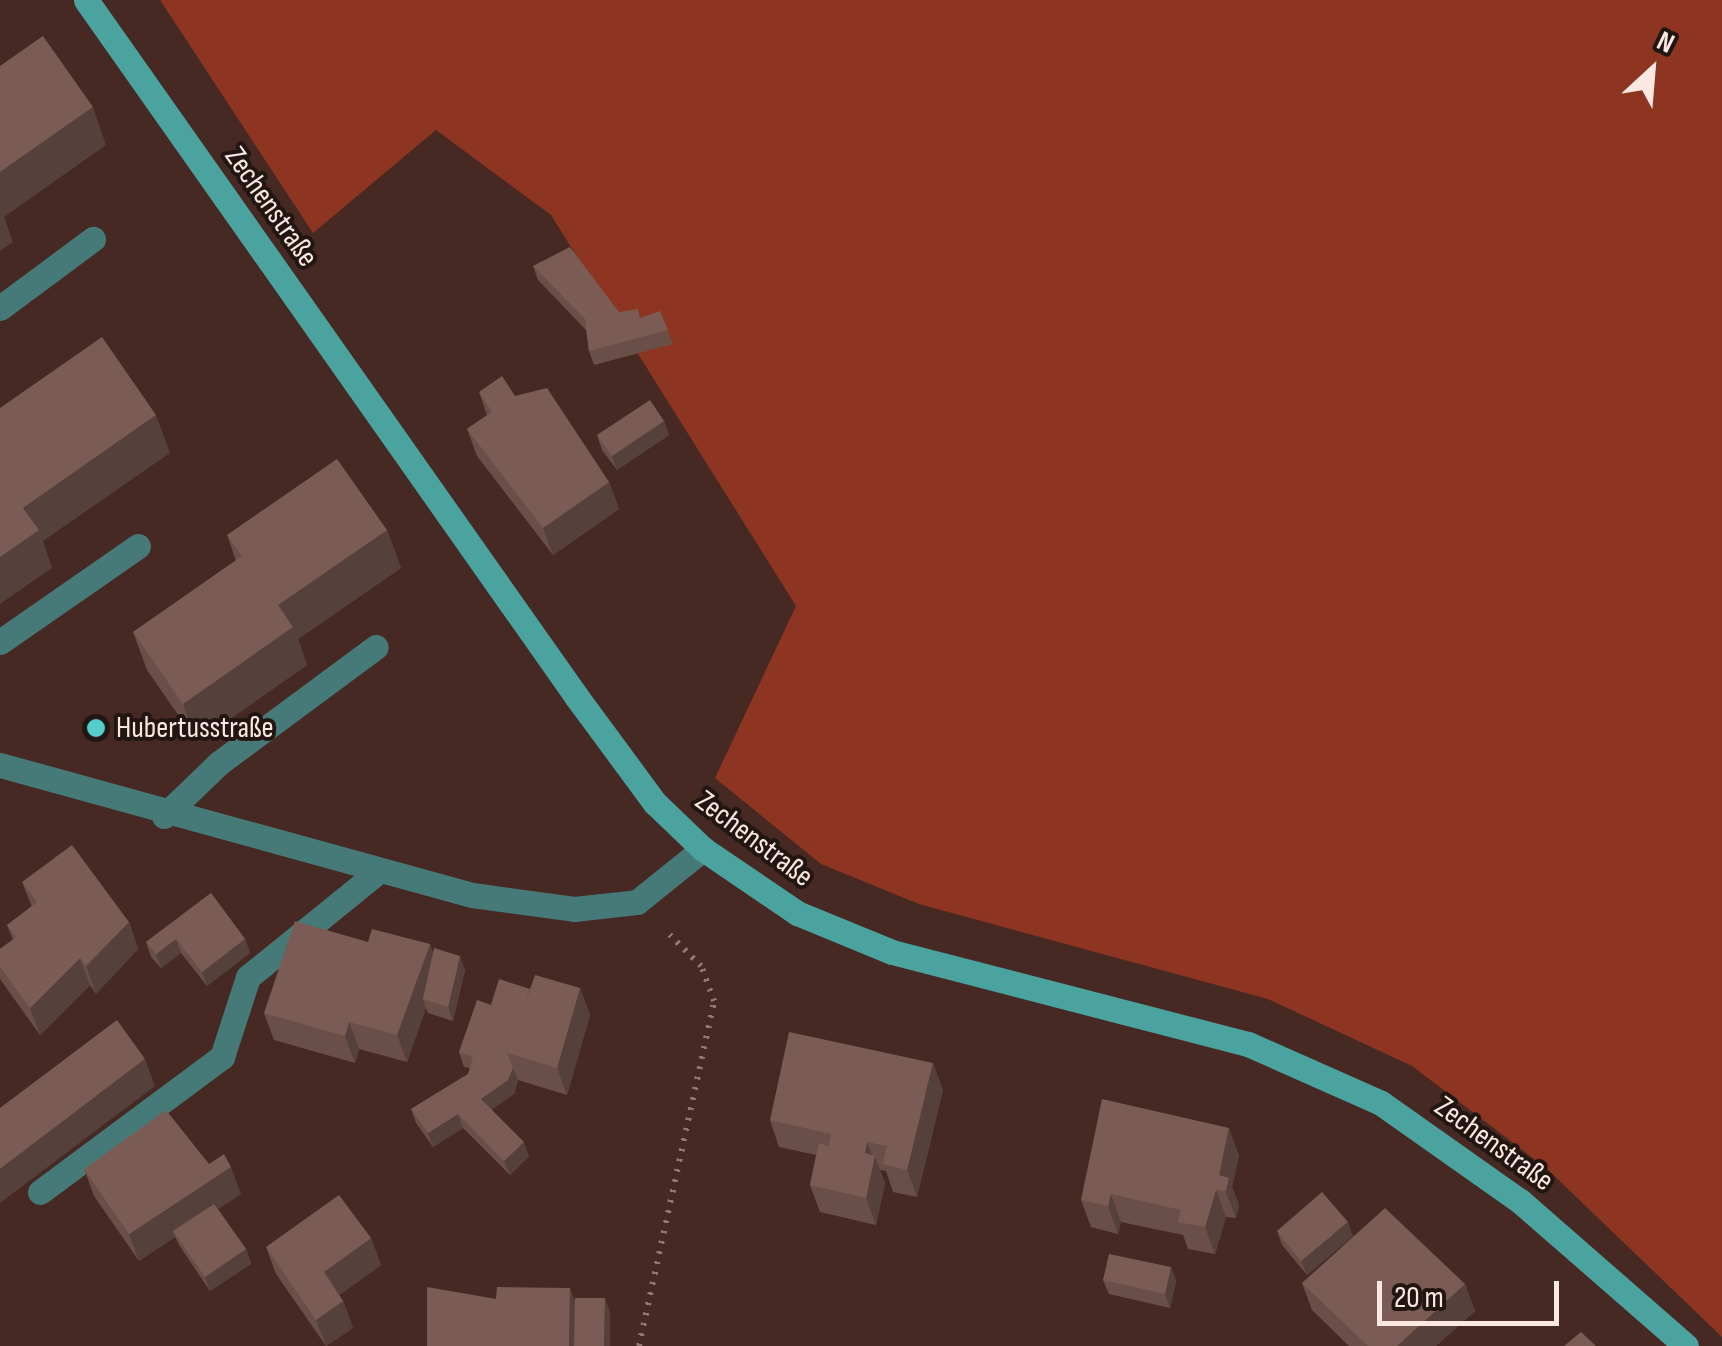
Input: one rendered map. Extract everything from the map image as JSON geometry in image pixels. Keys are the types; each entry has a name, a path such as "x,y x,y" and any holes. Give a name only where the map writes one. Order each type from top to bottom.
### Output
{"main road":[{"name":"Zechenstraße","path":"86,0 576,696 655,803 703,850 798,913 892,952 1248,1044 1382,1103 1520,1201 1686,1346"}],"street":[{"path":"0,308 93,240"},
{"path":"0,642 138,546"},
{"path":"164,816 219,762 376,647"},
{"path":"0,765 164,816 379,871 574,909 637,902 692,868 703,850"},
{"path":"40,1192 222,1057 248,977 379,871"}],"path":[{"path":"637,902 701,966 714,1000 639,1346"}],"shaded area":[{"path":"160,0 1722,0 1722,1337 1546,1168 1412,1066 1268,999 919,904 821,864 715,778 796,606 551,215 436,130 313,233"}],"building":[{"path":"43,36 93,107 0,172 0,66"},
{"path":"570,247 619,312 638,309 640,318 660,311 668,330 589,351 585,319 533,266"},
{"path":"102,337 156,415 23,508 39,530 0,557 0,408"},
{"path":"502,376 515,396 547,388 609,482 543,528 467,429 492,412 479,392"},
{"path":"650,400 664,421 612,456 597,435"},
{"path":"337,459 387,530 278,605 293,627 183,704 133,632 242,556 227,535"},
{"path":"72,845 129,922 86,966 80,958 30,1008 0,967 0,949 16,937 7,925 37,902 22,882"},
{"path":"211,893 245,939 202,972 176,939 156,954 146,942"},
{"path":"295,921 368,942 372,929 430,944 397,1035 349,1022 345,1036 264,1013"},
{"path":"434,948 460,956 448,1007 423,999"},
{"path":"535,975 580,988 557,1068 507,1053"},
{"path":"499,979 530,989 507,1053 513,1068 508,1080 481,1099 524,1142 504,1161 458,1114 428,1133 411,1109 468,1074 473,1057 459,1052 477,1000 491,1005"},
{"path":"117,1020 145,1059 0,1169 0,1108"},
{"path":"789,1032 933,1063 907,1170 883,1164 887,1146 867,1142 865,1153 875,1156 866,1198 810,1185 819,1143 829,1146 831,1134 770,1120"},
{"path":"1102,1099 1229,1128 1219,1175 1229,1178 1226,1191 1216,1190 1205,1227 1178,1222 1181,1210 1111,1194 1108,1206 1081,1200"},
{"path":"166,1110 209,1164 224,1154 231,1167 129,1234 84,1169"},
{"path":"1322,1192 1348,1222 1301,1261 1277,1231"},
{"path":"339,1195 371,1238 324,1272 343,1301 316,1320 266,1247"},
{"path":"214,1204 246,1249 205,1277 173,1231"},
{"path":"1385,1208 1465,1284 1397,1346 1368,1346 1302,1283"},
{"path":"1109,1254 1171,1267 1165,1294 1103,1280"},
{"path":"427,1287 496,1299 497,1287 570,1288 569,1346 427,1346"},
{"path":"575,1298 605,1298 604,1346 574,1346"},
{"path":"1581,1332 1596,1346 1564,1346"}],"place":[{"name":"Hubertusstraße","path":"96,728"}]}
